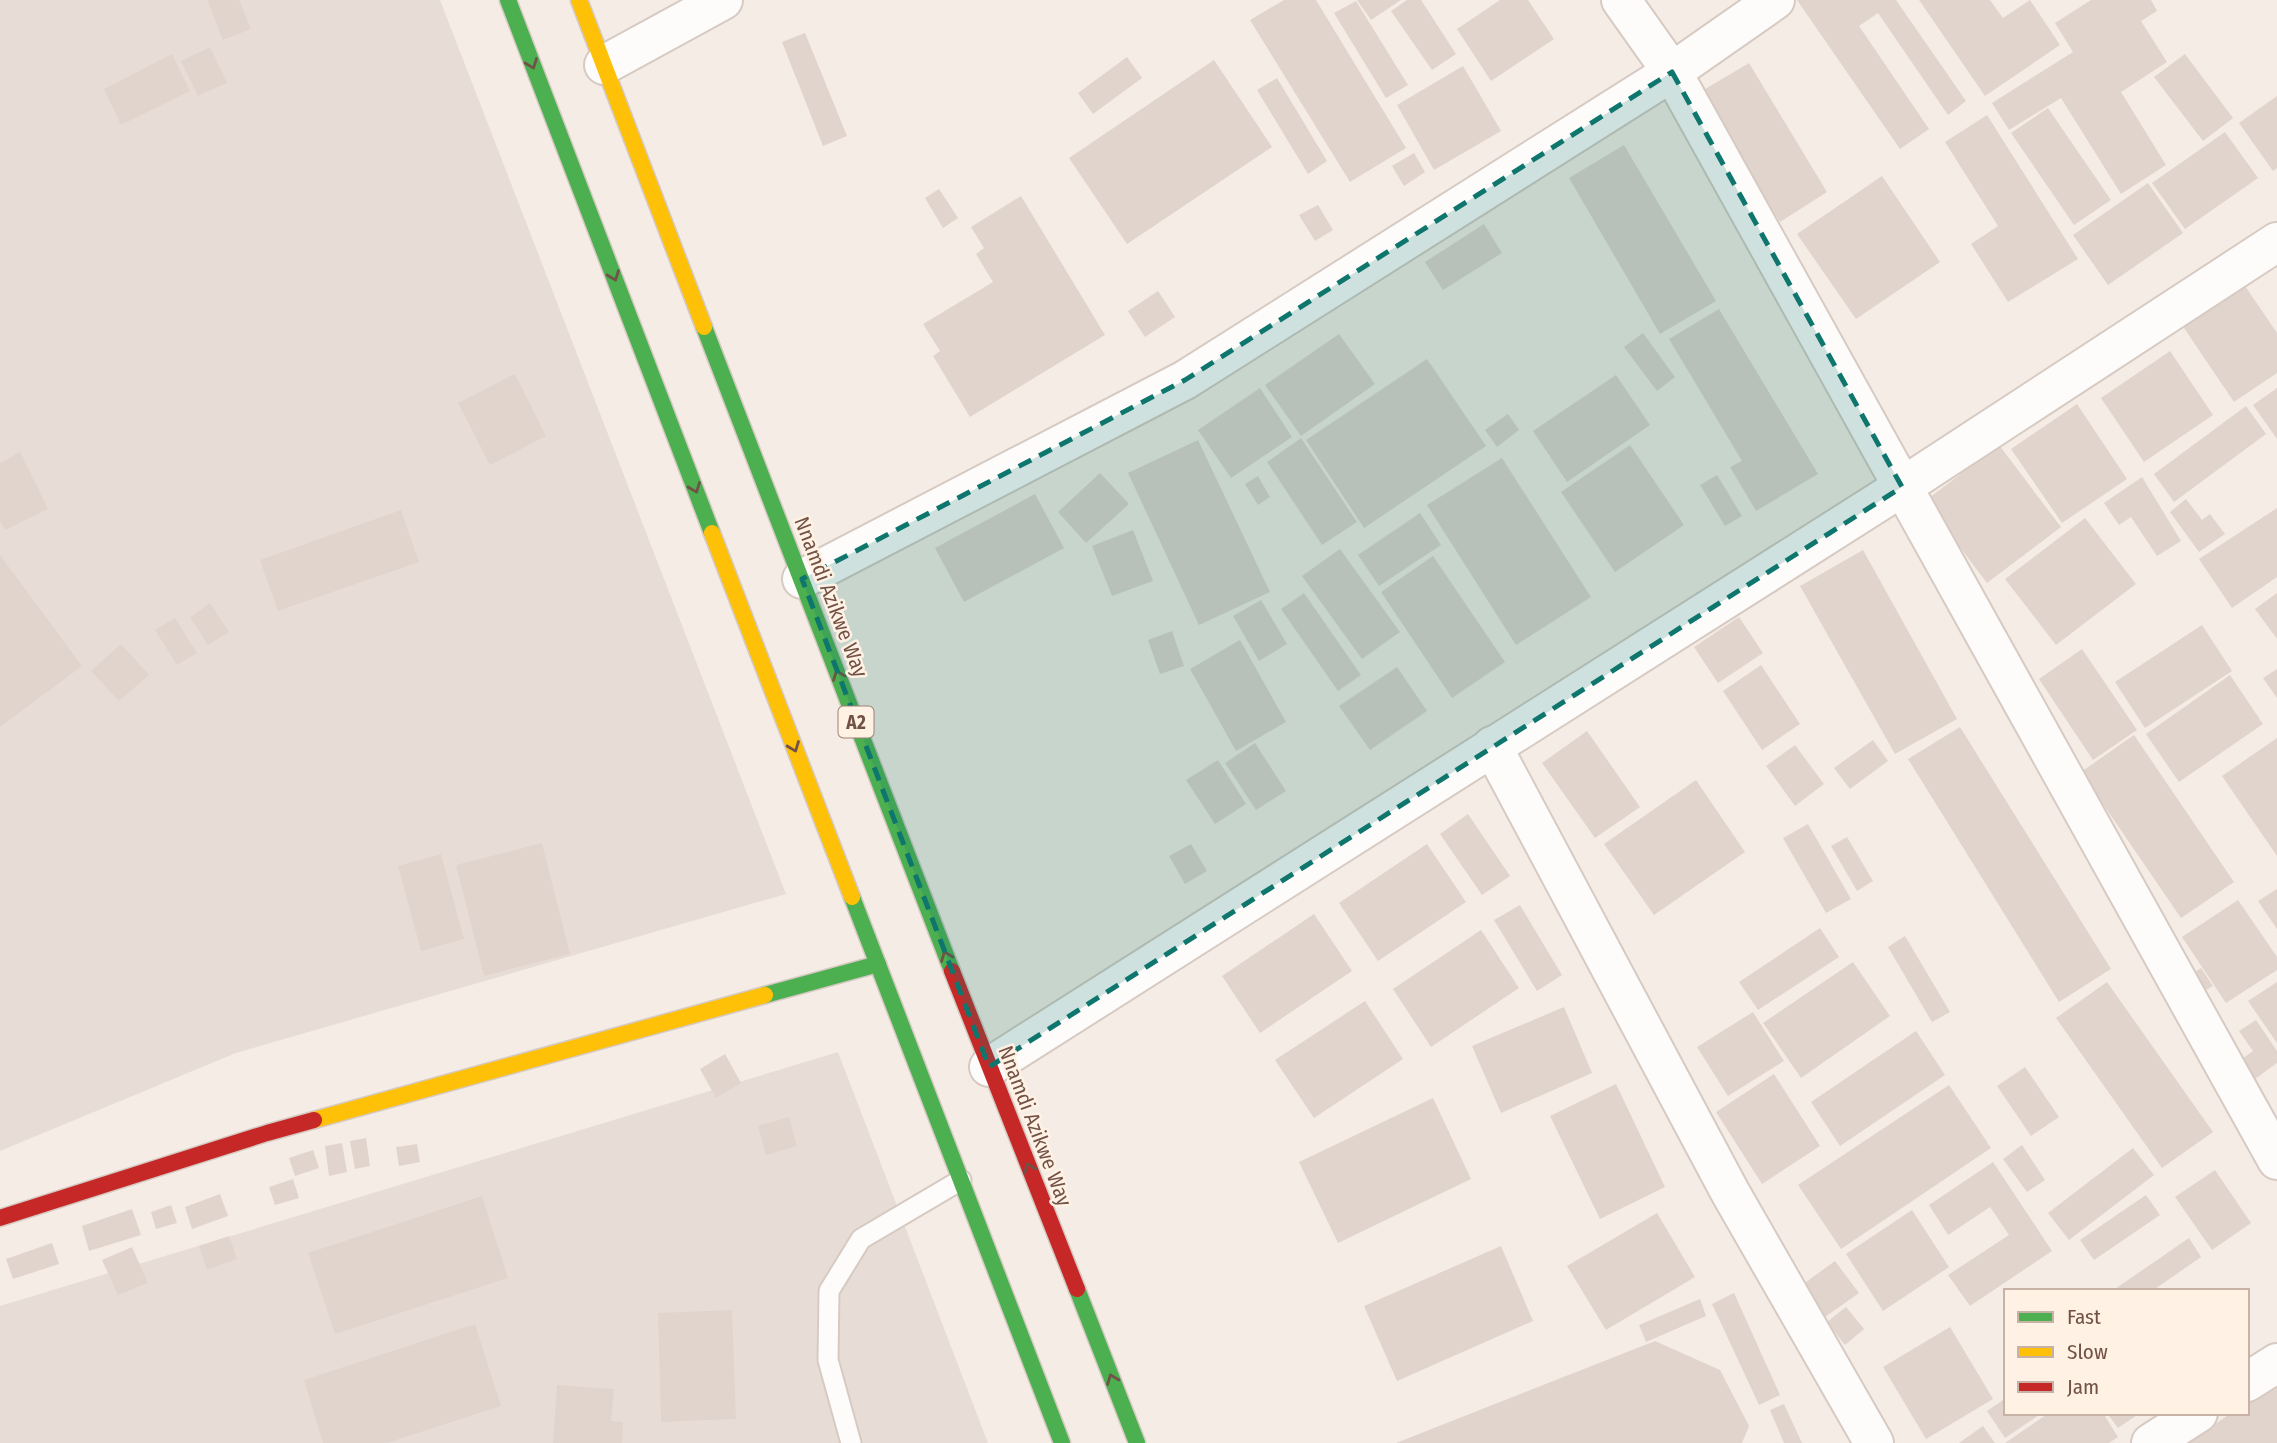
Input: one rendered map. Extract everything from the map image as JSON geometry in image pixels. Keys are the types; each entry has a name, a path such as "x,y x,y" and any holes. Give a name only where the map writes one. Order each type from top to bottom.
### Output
{"main road":[{"path":"508,0 1062,1443"},
{"name":"Nnamdi Azikwe Way","path":"579,0 989,1067 1137,1443"},
{"path":"0,1218 267,1133 878,964"}],"street":[{"path":"604,65 723,0"},
{"path":"1621,0 1672,72 2277,1160"},
{"path":"802,579 1185,380 1672,72 1774,0"},
{"path":"989,1067 1902,487 2277,242"},
{"path":"1492,746 1730,1192 1874,1443"},
{"path":"2249,1381 2277,1363"},
{"path":"2151,1443 2195,1415"}],"lane":[{"path":"851,1443 828,1360 829,1292 861,1239 961,1180"}],"highlighted area":[{"path":"1672,72 1902,487 989,1067 802,579 1185,380"}],"shaded area":[{"path":"0,0 440,0 786,894 236,1053 0,1151"},
{"path":"838,1052 988,1443 0,1443 0,1306"}],"building":[{"path":"207,0 239,0 251,29 223,40"},
{"path":"1284,0 1316,0 1406,148 1350,182 1250,20"},
{"path":"1357,0 1401,0 1371,20"},
{"path":"1407,0 1421,0 1456,54 1432,70 1391,11"},
{"path":"1500,0 1528,0 1554,39 1491,81 1457,29"},
{"path":"1797,0 1896,0 1966,101 1948,115 1878,13 1859,26 1929,129 1900,149"},
{"path":"1919,0 1990,0 2003,18 2030,0 2060,45 1985,96"},
{"path":"2091,0 2151,0 2157,11 2141,21 2167,62 2121,92 2166,165 2121,194 2061,98 2009,130 1992,103 2073,52 2055,23"},
{"path":"1356,1 1408,85 1386,98 1334,13"},
{"path":"805,33 847,136 823,146 782,42"},
{"path":"210,47 227,83 198,96 181,61"},
{"path":"172,54 190,91 121,125 104,89"},
{"path":"2185,54 2233,118 2203,141 2154,77"},
{"path":"1127,57 1142,78 1093,114 1078,93"},
{"path":"1214,60 1272,147 1127,244 1069,158"},
{"path":"1749,63 1827,192 1780,222 1700,92"},
{"path":"1463,66 1501,131 1434,170 1397,105"},
{"path":"1277,78 1327,161 1308,174 1257,90"},
{"path":"2277,96 2277,168 2273,171 2239,123"},
{"path":"2048,108 2111,200 2074,225 2011,133"},
{"path":"1987,115 2078,259 2008,302 1971,244 1998,226 1945,142"},
{"path":"2225,132 2258,178 2185,229 2152,183"},
{"path":"1624,145 1716,301 1660,334 1569,178"},
{"path":"1414,153 1425,172 1404,186 1392,166"},
{"path":"1882,176 1940,262 1856,319 1797,234"},
{"path":"2148,183 2183,233 2108,285 2073,235"},
{"path":"939,189 958,218 943,228 925,198"},
{"path":"1021,196 1105,335 970,417 933,356 940,351 923,324 993,282 976,254 984,248 971,227"},
{"path":"1318,205 1333,230 1315,241 1299,215"},
{"path":"1484,224 1502,253 1443,290 1425,262"},
{"path":"2243,283 2277,333 2277,373 2234,402 2182,325"},
{"path":"1158,291 1175,317 1145,337 1128,311"},
{"path":"1719,309 1818,474 1756,511 1730,467 1742,461 1669,339"},
{"path":"1643,333 1675,377 1657,391 1624,347"},
{"path":"1339,334 1375,384 1301,436 1265,385"},
{"path":"2170,351 2213,415 2144,462 2101,398"},
{"path":"1427,359 1486,446 1364,528 1306,440"},
{"path":"515,374 546,436 490,465 458,403"},
{"path":"1616,375 1650,425 1567,482 1533,431"},
{"path":"1260,388 1292,437 1231,478 1198,430"},
{"path":"2277,388 2277,439 2253,405"},
{"path":"2077,404 2127,479 2062,523 2011,449"},
{"path":"2246,406 2266,434 2174,502 2154,474"},
{"path":"1508,414 1519,430 1497,447 1485,430"},
{"path":"1301,438 1357,522 1322,545 1267,462"},
{"path":"1198,440 1270,592 1199,625 1128,473"},
{"path":"1630,445 1684,525 1615,572 1561,492"},
{"path":"1999,445 2061,527 1987,583 1925,501"},
{"path":"20,452 48,509 5,530 0,521 0,463"},
{"path":"1502,458 1591,597 1516,645 1427,505"},
{"path":"1100,473 1129,504 1086,543 1058,512"},
{"path":"1717,475 1742,516 1725,526 1700,485"},
{"path":"1258,476 1270,497 1258,505 1245,484"},
{"path":"2142,477 2181,541 2157,556 2131,517 2119,525 2104,503"},
{"path":"1035,494 1064,548 964,602 935,548"},
{"path":"2186,499 2202,520 2210,514 2225,534 2199,552 2170,512"},
{"path":"2277,508 2277,577 2232,608 2199,559"},
{"path":"401,510 419,562 278,611 260,560"},
{"path":"1420,513 1441,545 1379,586 1358,555"},
{"path":"2085,518 2136,584 2056,645 2005,579"},
{"path":"1133,530 1153,581 1112,596 1092,546"},
{"path":"1340,549 1400,632 1362,659 1302,576"},
{"path":"1863,550 1957,719 1895,754 1800,586"},
{"path":"0,555 82,666 0,727"},
{"path":"1433,556 1505,662 1452,698 1381,592"},
{"path":"1304,593 1361,675 1338,691 1281,609"},
{"path":"2277,593 2277,639 2255,609"},
{"path":"1261,600 1287,644 1259,661 1233,616"},
{"path":"210,603 229,632 208,645 190,617"},
{"path":"1739,617 1763,653 1718,683 1694,647"},
{"path":"175,618 197,653 177,665 155,630"},
{"path":"2202,625 2232,671 2145,728 2115,682"},
{"path":"1172,631 1184,666 1160,674 1148,640"},
{"path":"1240,640 1286,722 1236,751 1190,669"},
{"path":"121,644 149,675 119,701 91,671"},
{"path":"2082,649 2137,730 2093,760 2039,679"},
{"path":"1761,665 1800,724 1762,750 1723,691"},
{"path":"1397,667 1427,711 1370,750 1339,706"},
{"path":"2277,669 2277,698 2263,678"},
{"path":"2230,675 2263,724 2179,782 2146,734"},
{"path":"1960,727 2111,969 2059,1002 1908,759"},
{"path":"1587,731 1640,807 1595,838 1542,763"},
{"path":"2134,735 2234,882 2181,918 2081,772"},
{"path":"2277,738 2277,856 2222,776"},
{"path":"1873,740 1888,761 1850,789 1834,768"},
{"path":"1255,743 1286,791 1256,810 1225,763"},
{"path":"1795,745 1824,784 1795,806 1766,766"},
{"path":"1218,760 1246,804 1215,824 1186,780"},
{"path":"1696,780 1745,852 1654,915 1604,844"},
{"path":"1468,814 1510,876 1482,895 1440,834"},
{"path":"1808,824 1851,899 1826,913 1783,838"},
{"path":"1847,837 1873,881 1857,891 1831,846"},
{"path":"542,843 570,954 484,976 456,865"},
{"path":"1191,844 1207,871 1185,884 1169,856"},
{"path":"1427,844 1466,902 1378,961 1339,903"},
{"path":"441,854 464,939 421,951 398,866"},
{"path":"2277,889 2277,929 2258,901"},
{"path":"2238,900 2277,957 2277,970 2226,1003 2182,937"},
{"path":"1520,905 1562,975 1537,991 1494,920"},
{"path":"1314,914 1352,971 1260,1033 1222,976"},
{"path":"1820,928 1839,957 1758,1010 1739,982"},
{"path":"1481,930 1519,988 1431,1047 1393,989"},
{"path":"1905,936 1950,1012 1932,1022 1888,947"},
{"path":"1853,962 1890,1016 1801,1078 1763,1023"},
{"path":"2201,968 2213,986 2204,991 2192,974"},
{"path":"2107,982 2213,1132 2162,1168 2056,1018"},
{"path":"2277,982 2277,1043 2248,1001"},
{"path":"1365,1001 1403,1059 1314,1118 1275,1060"},
{"path":"1564,1007 1592,1073 1501,1113 1472,1046"},
{"path":"1753,1012 1784,1061 1728,1096 1697,1047"},
{"path":"2256,1020 2277,1051 2277,1063 2255,1079 2242,1059 2253,1051 2239,1031"},
{"path":"1916,1031 1945,1075 1840,1146 1811,1102"},
{"path":"725,1054 741,1083 716,1098 700,1069"},
{"path":"2025,1067 2059,1117 2031,1136 1997,1086"},
{"path":"1774,1074 1820,1146 1762,1184 1716,1112"},
{"path":"1616,1084 1665,1187 1600,1219 1550,1116"},
{"path":"1949,1085 1991,1148 1841,1249 1798,1185"},
{"path":"1433,1098 1471,1179 1338,1243 1299,1162"},
{"path":"789,1117 797,1146 766,1155 758,1126"},
{"path":"366,1138 370,1166 355,1169 350,1141"},
{"path":"342,1143 347,1172 329,1176 325,1146"},
{"path":"417,1144 420,1162 399,1166 396,1147"},
{"path":"2022,1145 2045,1180 2027,1192 2003,1159"},
{"path":"2133,1148 2154,1175 2069,1240 2048,1213"},
{"path":"313,1150 319,1168 295,1176 289,1158"},
{"path":"1993,1162 2052,1251 1970,1306 1948,1275 2009,1235 1990,1207 1948,1235 1929,1205"},
{"path":"2215,1170 2251,1223 2212,1250 2175,1197"},
{"path":"293,1179 299,1198 275,1205 269,1187"},
{"path":"220,1194 228,1216 192,1229 185,1207"},
{"path":"2146,1195 2160,1215 2094,1260 2080,1240"},
{"path":"482,1196 508,1278 335,1334 308,1253"},
{"path":"171,1205 177,1223 156,1229 151,1212"},
{"path":"132,1209 141,1235 89,1251 82,1226"},
{"path":"1912,1210 1949,1267 1883,1311 1846,1254"},
{"path":"1657,1213 1695,1277 1606,1330 1567,1266"},
{"path":"229,1236 237,1259 207,1270 199,1246"},
{"path":"2189,1238 2201,1257 2155,1289 2115,1289"},
{"path":"52,1243 59,1264 13,1279 6,1259"},
{"path":"1501,1246 1533,1321 1397,1381 1364,1306"},
{"path":"132,1247 148,1283 118,1295 102,1260"},
{"path":"1835,1261 1859,1293 1818,1322 1795,1290"},
{"path":"1734,1293 1780,1395 1759,1405 1712,1304"},
{"path":"1700,1299 1706,1316 1646,1342 1639,1325"},
{"path":"1846,1307 1864,1329 1845,1345 1827,1322"},
{"path":"732,1310 736,1419 661,1422 658,1313"},
{"path":"475,1324 501,1406 387,1443 323,1443 304,1380"},
{"path":"1950,1327 1993,1399 1926,1439 1883,1367"},
{"path":"1655,1341 1720,1370 1749,1426 1742,1443 1396,1443"},
{"path":"2277,1382 2277,1443 2188,1443 2228,1415 2249,1415 2249,1402"},
{"path":"557,1385 614,1389 611,1421 623,1422 622,1443 553,1443"},
{"path":"2004,1399 2004,1415 2039,1415 2005,1438 1987,1411"},
{"path":"1784,1404 1802,1443 1784,1443 1770,1410"},
{"path":"2046,1415 2104,1415 2118,1437 2109,1443 2005,1443"},
{"path":"2108,1415 2137,1415 2118,1428"},
{"path":"1983,1426 1995,1443 1959,1443"}],"traffic: fast":[{"path":"508,0 712,533"},
{"path":"704,327 952,971"},
{"path":"852,897 1062,1443"},
{"path":"765,995 878,964"},
{"path":"1077,1289 1137,1443"}],"traffic: slow":[{"path":"579,0 704,327"},
{"path":"712,533 852,897"},
{"path":"314,1120 765,995"}],"traffic: jam":[{"path":"952,971 1077,1289"},
{"path":"0,1218 314,1120"}]}
